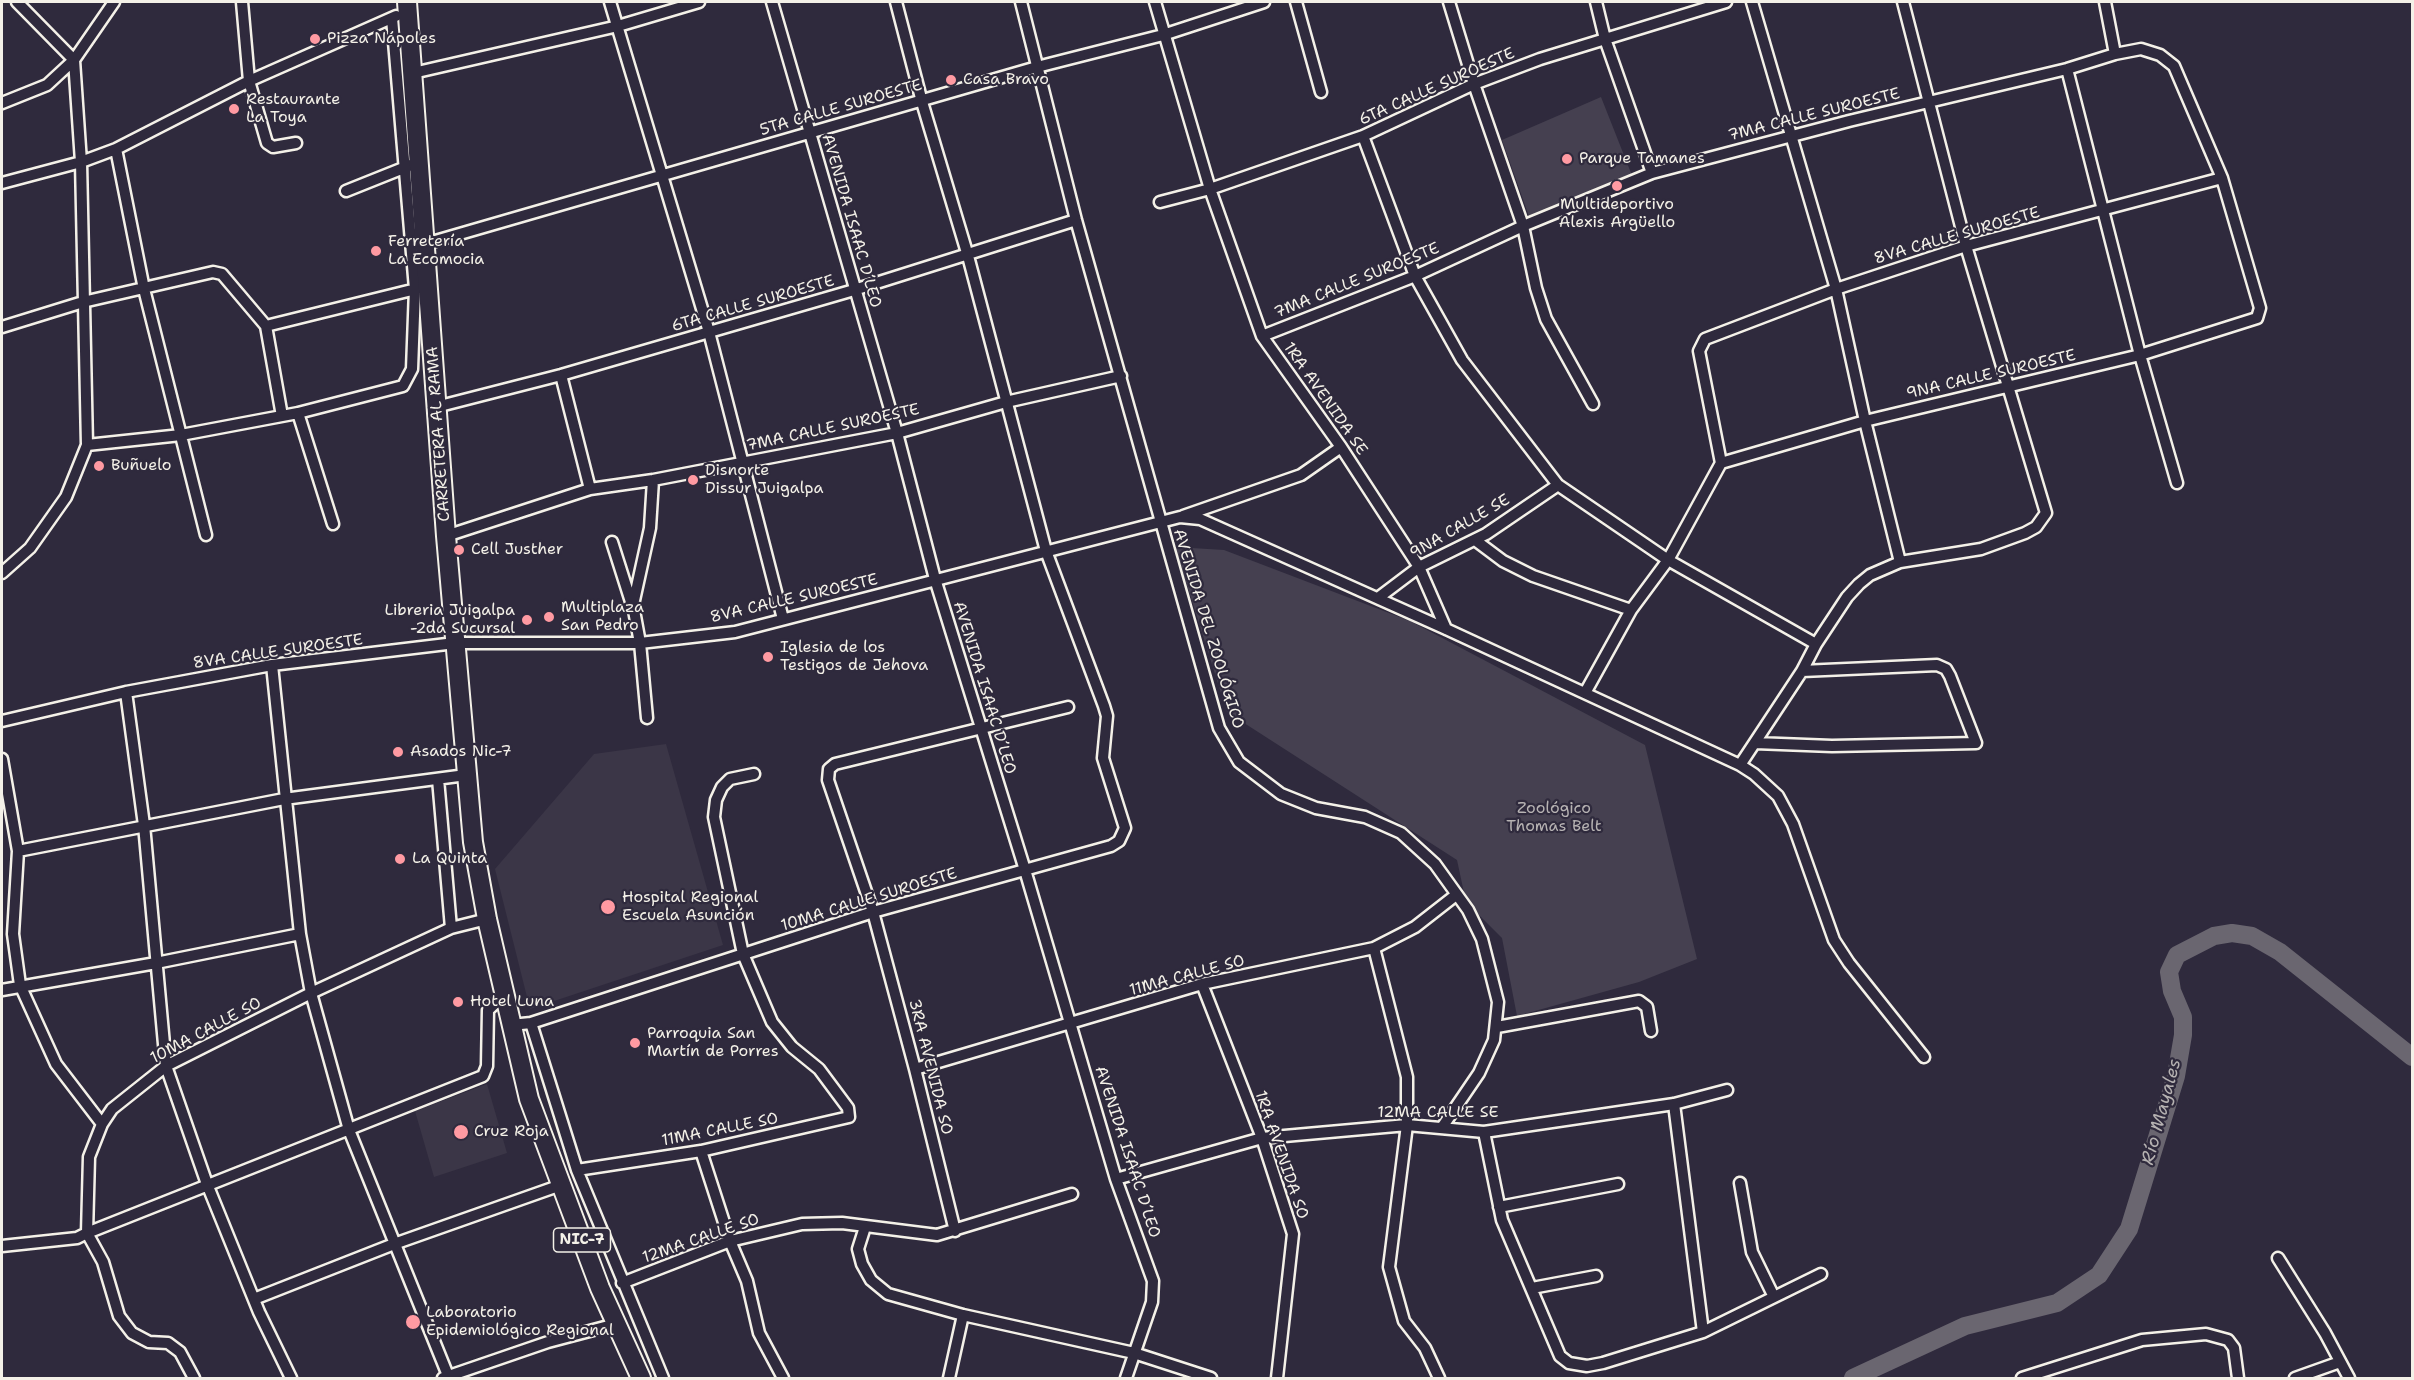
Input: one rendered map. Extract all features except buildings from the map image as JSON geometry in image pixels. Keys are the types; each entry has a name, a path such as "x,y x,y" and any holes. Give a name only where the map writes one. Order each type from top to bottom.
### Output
{"highway":[{"name":"CARRETERA AL RAMA","path":"402,10 414,73 412,165 425,244 422,288 436,407 473,842 487,919 529,1099 616,1324 640,1378"}],"street":[{"path":"2,573 30,548 66,497 87,445 81,162 74,60 17,2"},
{"path":"2,104 47,85 74,60 114,2"},
{"path":"242,2 249,81 267,143 273,147 296,143"},
{"path":"610,2 710,332 745,462 783,619"},
{"path":"414,73 618,26 699,2"},
{"name":"AVENIDA ISAAC D´LEO","path":"772,2 897,433 934,579 1025,870 1116,1179 1154,1291 1126,1378"},
{"path":"896,2 922,102 968,256 1046,551"},
{"name":"AVENIDA DEL ZOOLÓGICO","path":"1021,2 1076,220 1219,728 1239,762 1281,794 1316,808 1365,817 1401,833 1435,864 1473,919 1482,939 1498,1002 1497,1027 1486,1059 1443,1126"},
{"name":"1RA AVENIDA SE","path":"1155,2 1210,189 1262,336 1341,447 1419,567 1446,629"},
{"name":"5TA CALLE SUROESTE","path":"425,244 810,131 922,102 1037,67 1163,35 1264,2"},
{"path":"1296,2 1321,92"},
{"path":"1449,2 1474,84 1523,226 1536,288 1546,319 1593,404"},
{"path":"1596,2 1605,39 1652,173"},
{"name":"6TA CALLE SUROESTE","path":"1160,202 1210,189 1363,136 1474,84 1605,39 1726,2"},
{"path":"1752,2 1793,135 1836,289 1864,421 1900,562"},
{"path":"1740,765 1802,670 1816,644 1847,597 1859,584 1870,576 1900,562 1981,549 2025,533 2036,527 2046,513 1966,246 1903,2"},
{"path":"2105,2 2115,54"},
{"path":"2,183 81,162 116,149 249,81 402,10 422,288 412,369 403,386 282,416 182,435 87,445"},
{"name":"7MA CALLE SUROESTE","path":"1262,336 1415,276 1523,226 1652,173 1793,135 2141,49 2160,55 2174,66 2222,178 2260,308"},
{"path":"2067,69 2140,355 2177,483"},
{"path":"1363,136 1415,276 1462,360 1558,484 1668,560 1816,644"},
{"path":"116,149 144,289 206,535"},
{"path":"346,191 412,165"},
{"name":"8VA CALLE SUROESTE","path":"1721,464 1699,351 1705,339 1836,289 1966,246 2222,178"},
{"name":"6TA CALLE SUROESTE","path":"436,407 561,375 854,290 968,256 1076,220"},
{"path":"2,327 83,302 213,272 222,274 266,326 282,416"},
{"path":"266,326 422,288"},
{"name":"9NA CALLE SUROESTE","path":"1721,464 1864,421 2140,355 2251,322 2257,318 2260,308"},
{"path":"561,375 590,489"},
{"name":"7MA CALLE SUROESTE","path":"446,536 590,489 653,480 897,433 1005,402 1121,376"},
{"path":"298,412 333,524"},
{"name":"8VA CALLE SUROESTE","path":"2,721 126,692 272,665 455,643 640,643 735,632 1180,517 1301,475 1341,447"},
{"path":"1585,693 1631,610 1668,560 1721,464"},
{"path":"633,605 650,528 653,480"},
{"name":"9NA CALLE SE","path":"1378,598 1419,567 1475,540 1558,484"},
{"path":"1180,517 1200,519 1222,527 1740,765 1766,783 1778,796 1793,824 1834,940 1849,963 1924,1057"},
{"path":"1475,540 1503,561 1533,576 1631,610"},
{"path":"612,542 633,605 640,643 647,718"},
{"name":"10MA CALLE SUROESTE","path":"511,1025 531,1023 873,912 1111,846 1119,841 1125,828 1103,758 1107,716 1046,551"},
{"path":"272,665 284,800 300,934 311,993 349,1130 447,1378 548,1342 616,1324"},
{"path":"1755,742 1832,746 1976,743 1950,676 1946,669 1937,665 1802,670"},
{"path":"126,692 144,825 166,1066 207,1184 254,1299 291,1378"},
{"path":"981,727 1068,707"},
{"name":"3RA AVENIDA SO","path":"955,1231 873,912 828,780 829,769 835,764 981,727"},
{"path":"2,759 18,851 13,934 20,985 56,1064 102,1124"},
{"path":"743,954 714,817 716,800 722,787 730,779 754,774"},
{"path":"18,851 144,825 284,800 466,775"},
{"path":"438,779 451,928"},
{"name":"11MA CALLE SO","path":"915,1069 1202,984 1374,948 1415,927 1456,895"},
{"name":"10MA CALLE SO","path":"87,1233 89,1157 102,1124 112,1109 166,1066 311,993 451,928 487,919"},
{"path":"2,990 20,985 156,963 300,934"},
{"path":"1374,948 1407,1077 1407,1125 1389,1267 1404,1321 1425,1347 1439,1378"},
{"name":"11MA CALLE SO","path":"577,1170 701,1151 846,1119 850,1115 848,1108 819,1069 792,1047 772,1022 743,954"},
{"name":"1RA AVENIDA SO","path":"1202,984 1262,1138 1293,1234 1277,1378"},
{"path":"2,1246 77,1238 207,1184 483,1076 488,1066 488,1010 505,994"},
{"path":"1497,1027 1639,1001 1647,1007 1651,1031"},
{"path":"531,1023 577,1170 663,1378"},
{"name":"12MA CALLE SE","path":"1116,1179 1262,1138 1407,1125 1443,1126 1484,1132 1674,1104 1727,1090"},
{"path":"1674,1104 1703,1332"},
{"path":"1484,1132 1499,1208 1560,1356 1569,1363 1587,1366 1603,1364 1703,1332 1821,1274"},
{"path":"701,1151 730,1242 747,1281 759,1333 783,1378"},
{"path":"1740,1183 1752,1252 1774,1297"},
{"path":"1499,1208 1618,1184"},
{"path":"254,1299 394,1244 561,1185"},
{"name":"12MA CALLE SO","path":"622,1283 730,1242 812,1223 938,1235 1072,1194"},
{"path":"865,1227 858,1249 871,1280 888,1294 963,1315 1134,1353 1211,1378"},
{"path":"87,1233 103,1262 119,1316 132,1333 149,1342 168,1343 180,1352 194,1378"},
{"path":"2278,1258 2349,1378"},
{"path":"1532,1288 1596,1276"},
{"path":"949,1378 963,1315"},
{"path":"2022,1378 2142,1340 2206,1334 2228,1340 2234,1348 2238,1378"},
{"path":"2295,1378 2340,1362"}],"shaded area":[{"name":"Hospital Regional Escuela Asunción","path":"666,744 723,945 530,1009 495,869 594,754"},
{"name":"Cruz Roja","path":"487,1084 507,1153 434,1177 415,1111"}],"green space":[{"name":"Parque Tamanes","path":"1601,97 1633,178 1531,222 1502,140"},
{"name":"Zoológico Thomas Belt","path":"1175,547 1224,550 1410,621 1645,745 1697,959 1639,982 1517,1016 1502,938 1466,902 1457,860 1227,712"}],"waterway":[{"name":"Río Mayales","path":"1853,1378 1965,1326 2057,1303 2099,1275 2129,1229 2176,1076 2183,1035 2183,1017 2172,991 2169,972 2177,955 2214,936 2232,933 2252,936 2280,952 2412,1057"}],"place":[{"name":"Pizza Nápoles","path":"315,39"},
{"name":"Casa Bravo","path":"951,80"},
{"name":"Restaurante La Toya","path":"234,109"},
{"name":"Parque Tamanes","path":"1567,159"},
{"name":"Multideportivo Alexis Argüello","path":"1617,186"},
{"name":"Ferretería La Ecomocia","path":"376,251"},
{"name":"Buñuelo","path":"99,466"},
{"name":"Disnorte Dissur Juigalpa","path":"693,480"},
{"name":"Cell Justher","path":"459,550"},
{"name":"Multiplaza San Pedro","path":"549,617"},
{"name":"Libreria Juigalpa -2da Sucursal","path":"527,620"},
{"name":"Iglesia de los Testigos de Jehova","path":"768,657"},
{"name":"Asados Nic-7","path":"398,752"},
{"name":"La Quinta","path":"400,859"},
{"name":"Hospital Regional Escuela Asunción","path":"608,907"},
{"name":"Hotel Luna","path":"458,1002"},
{"name":"Parroquia San Martín de Porres","path":"635,1043"},
{"name":"Cruz Roja","path":"461,1132"},
{"name":"Laboratorio Epidemiológico Regional","path":"413,1322"}]}
